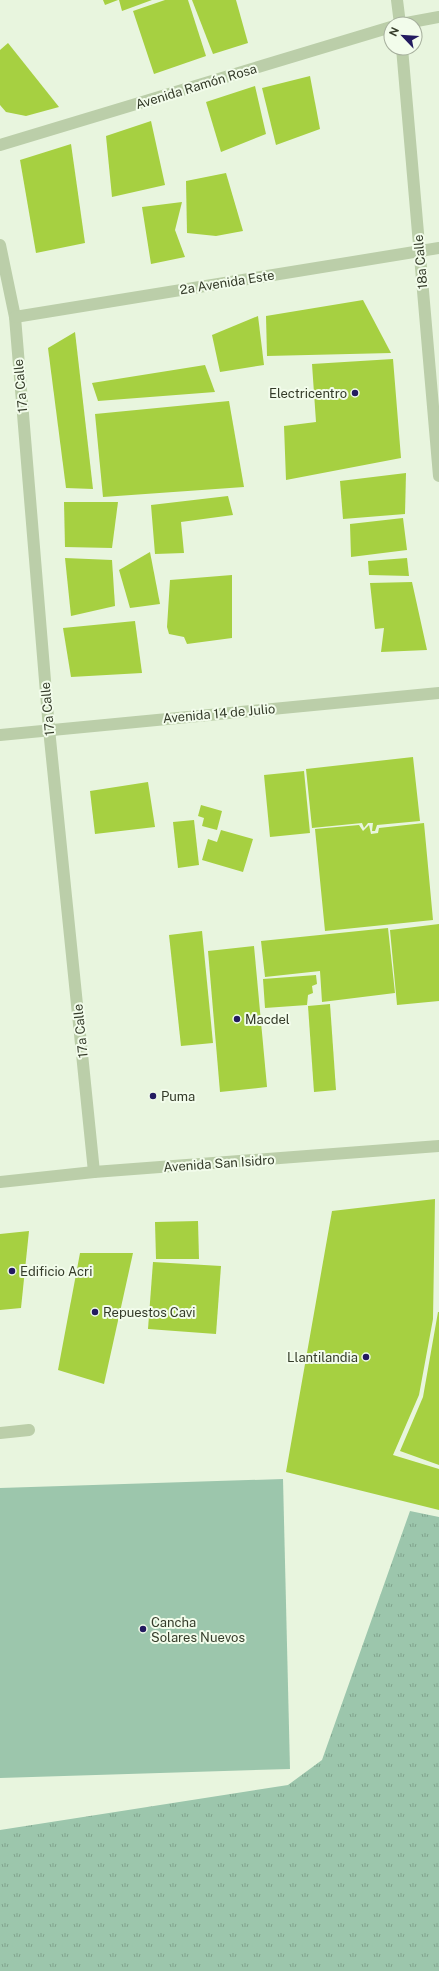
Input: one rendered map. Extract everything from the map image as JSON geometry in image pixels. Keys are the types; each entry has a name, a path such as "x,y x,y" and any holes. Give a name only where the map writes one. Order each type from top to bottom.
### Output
{"street":[{"path":"397,0 399,16"},
{"path":"423,20 439,17"},
{"name":"Avenida Ramón Rosa","path":"0,144 383,29"},
{"name":"18a Calle","path":"403,56 439,476"},
{"name":"17a Calle","path":"0,246 15,317 49,729 94,1172"},
{"name":"2a Avenida Este","path":"15,317 439,248"},
{"name":"Avenida 14 de Julio","path":"0,735 49,729 439,693"},
{"name":"Avenida San Isidro","path":"0,1182 94,1172 439,1146"},
{"path":"0,1433 29,1430"}],"green space":[{"name":"Cancha Solares Nuevos","path":"283,1479 290,1769 0,1778 0,1488"},
{"path":"410,1511 439,1517 439,1971 0,1971 0,1830 288,1785 322,1760"}],"building":[{"path":"103,0 118,0 105,5"},
{"path":"119,0 152,0 122,11"},
{"path":"165,0 188,0 206,56 154,74 133,11"},
{"path":"192,0 236,0 248,43 213,54"},
{"path":"8,43 59,107 26,116 6,112 0,105 0,50"},
{"path":"310,76 320,129 276,145 262,88"},
{"path":"255,86 266,134 221,152 206,102"},
{"path":"151,121 165,185 112,197 106,136"},
{"path":"71,144 85,243 36,253 20,160"},
{"path":"226,173 243,231 216,236 187,233 186,181"},
{"path":"182,202 175,230 185,257 151,264 142,207"},
{"path":"363,300 391,353 267,356 266,316"},
{"path":"258,316 264,365 220,372 212,335"},
{"path":"75,332 93,489 66,488 48,348"},
{"name":"Electricentro","path":"393,359 401,458 286,480 284,426 316,422 312,364"},
{"path":"205,365 215,392 98,401 92,383"},
{"path":"229,401 244,487 103,497 95,414"},
{"path":"406,473 405,514 343,519 340,481"},
{"path":"228,496 233,515 181,522 184,553 155,554 151,505"},
{"path":"64,502 118,502 112,548 65,547"},
{"path":"403,518 407,550 351,557 350,524"},
{"path":"150,552 160,604 130,608 119,570"},
{"path":"65,558 112,560 115,606 71,616"},
{"path":"407,558 409,576 369,575 368,561"},
{"path":"232,575 232,638 187,644 184,637 169,634 167,627 170,580"},
{"path":"412,582 427,650 381,652 384,628 375,629 370,583"},
{"path":"135,621 142,673 71,677 63,628"},
{"path":"413,757 420,821 377,825 375,831 372,831 373,823 368,823 364,828 362,823 312,828 306,769"},
{"path":"304,771 310,833 270,837 264,775"},
{"path":"148,782 155,827 95,834 90,791"},
{"path":"201,805 222,811 217,830 202,826 204,818 198,816"},
{"path":"194,820 199,865 178,868 173,822"},
{"path":"424,823 433,920 325,931 315,829 359,825 363,831 369,825 371,834 378,833 379,828"},
{"path":"221,830 253,839 243,872 202,860 208,839 217,842"},
{"path":"439,924 439,1001 397,1005 390,930"},
{"path":"388,928 395,993 322,1002 320,971 265,977 261,941"},
{"path":"202,931 213,1043 181,1046 169,935"},
{"name":"Macdel","path":"254,946 267,1087 220,1092 208,951"},
{"path":"316,975 317,984 312,986 313,993 308,995 307,1005 265,1008 263,979"},
{"path":"330,1004 336,1090 314,1092 308,1006"},
{"name":"Llantilandia","path":"435,1199 433,1319 419,1395 393,1455 439,1469 439,1510 286,1472 332,1211"},
{"path":"198,1221 199,1259 156,1259 155,1222"},
{"name":"Edificio Acri","path":"29,1231 21,1308 0,1310 0,1234"},
{"name":"Repuestos Cavi","path":"80,1253 133,1253 104,1384 58,1370"},
{"path":"153,1262 221,1266 216,1334 148,1329"},
{"path":"438,1312 439,1465 400,1451 423,1397"}],"place":[{"name":"Electricentro","path":"355,393"},
{"name":"Macdel","path":"237,1019"},
{"name":"Puma","path":"153,1096"},
{"name":"Edificio Acri","path":"12,1271"},
{"name":"Repuestos Cavi","path":"95,1312"},
{"name":"Llantilandia","path":"366,1357"},
{"name":"Cancha Solares Nuevos","path":"143,1629"}]}
